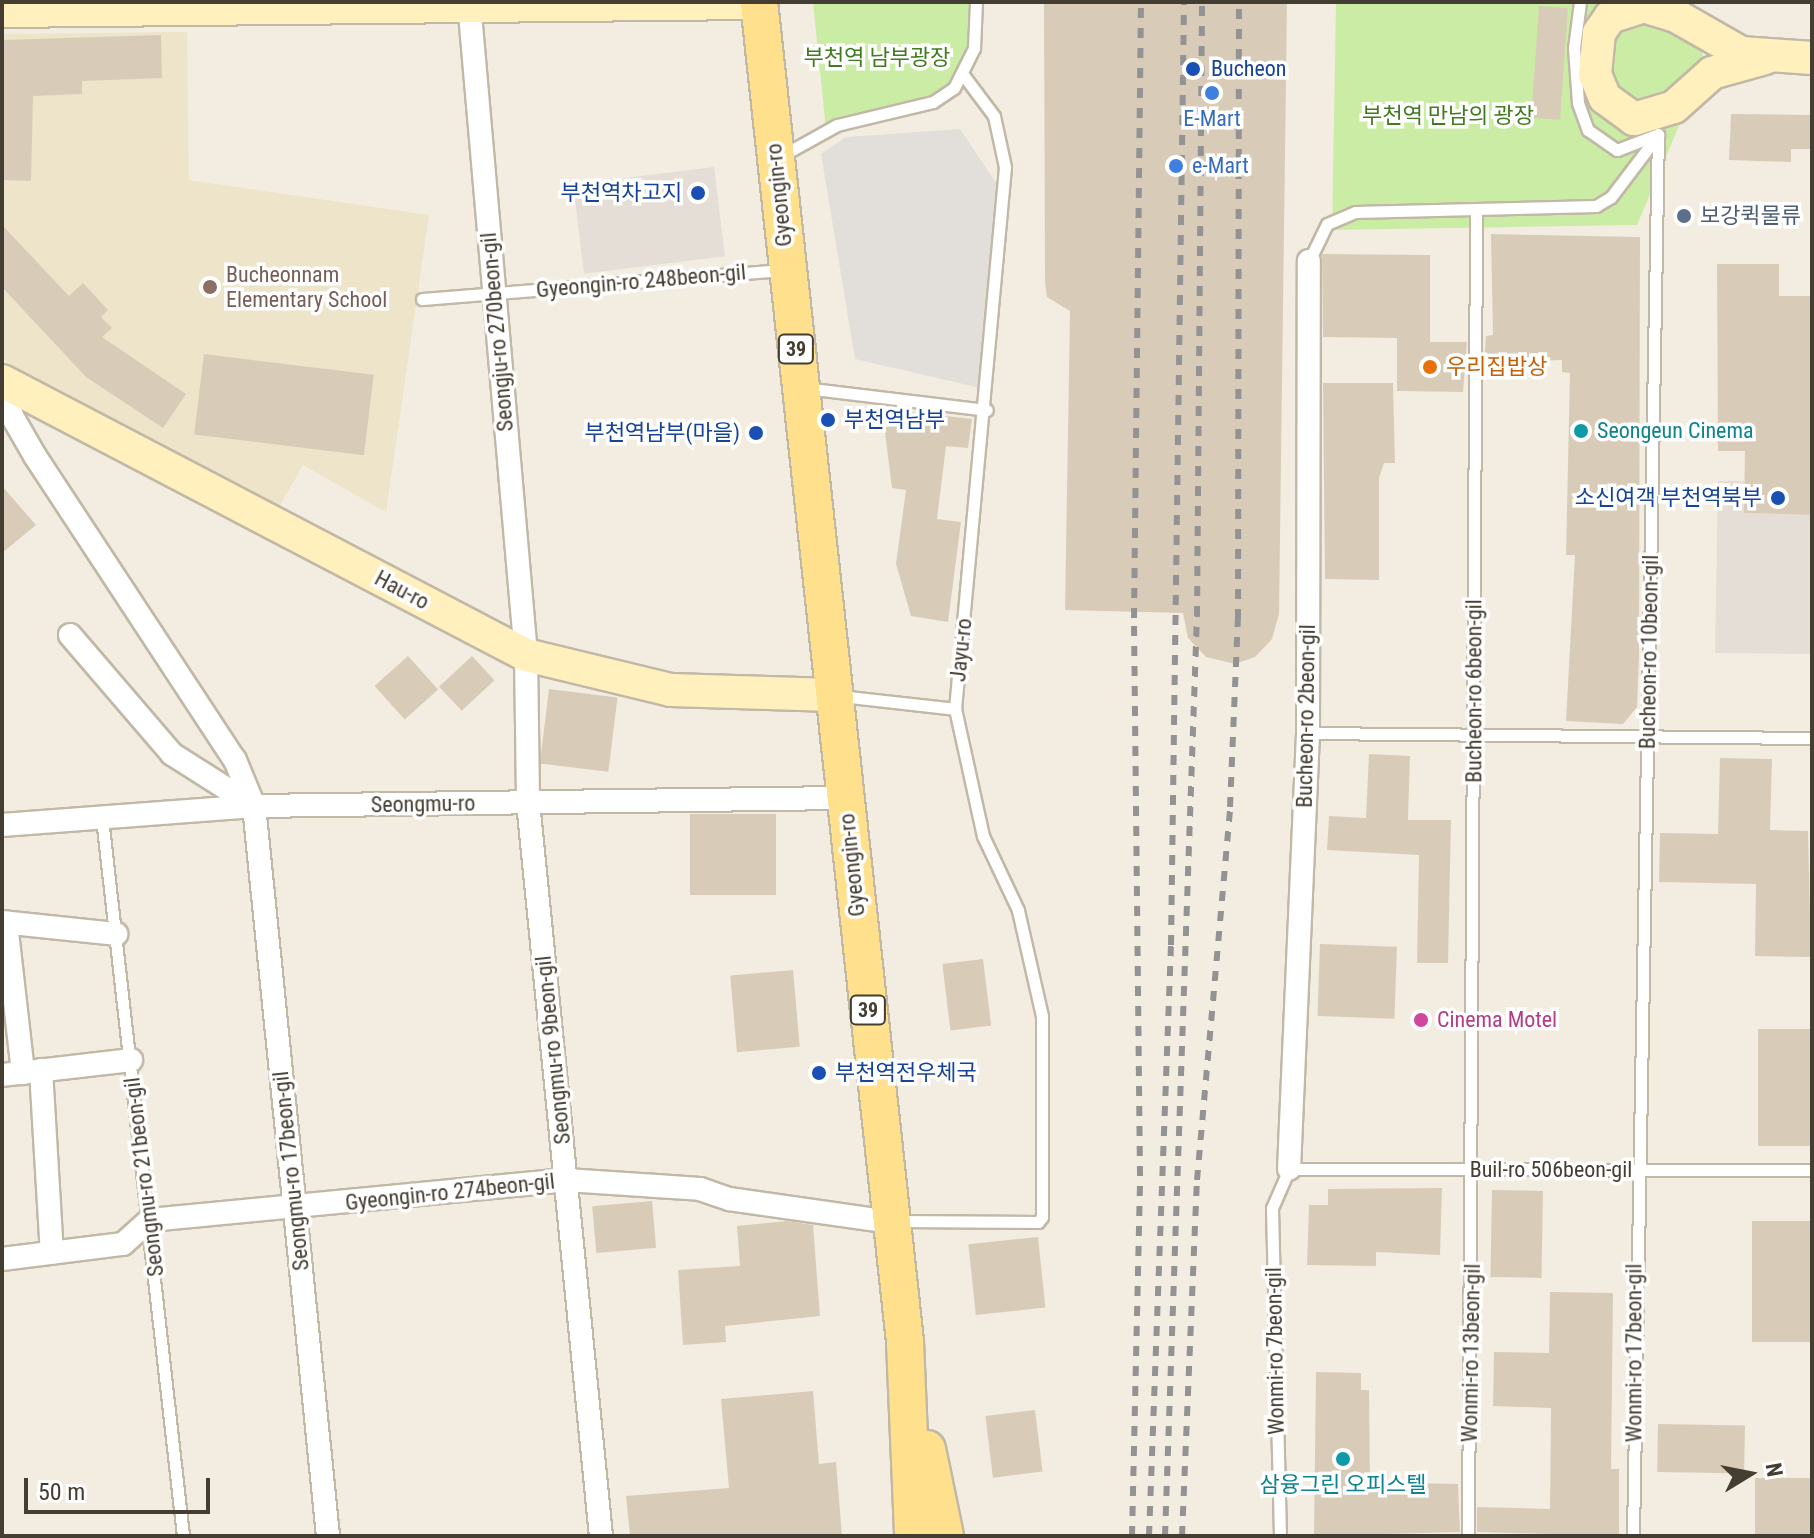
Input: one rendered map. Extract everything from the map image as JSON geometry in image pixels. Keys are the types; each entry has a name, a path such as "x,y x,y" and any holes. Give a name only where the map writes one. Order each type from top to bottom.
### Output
{"main road":[{"name":"Gyeongin-ro","path":"759,2 905,1342 913,1536"},
{"name":"Gyeongin-ro","path":"893,1536 905,1342"},
{"name":"Gyeongin-ro","path":"905,1342 945,1536"}],"street":[{"path":"2,11 759,2"},
{"path":"1765,58 1716,43 1664,5 1627,8 1610,17 1597,42 1595,74 1605,98 1634,119 1666,121 1712,73 1765,58 1812,58"},
{"name":"Seongju-ro 270beon-gil","path":"469,6 526,655 528,802"},
{"name":"Bucheon-ro 2beon-gil","path":"1289,1169 1308,733 1309,261"},
{"name":"Hau-ro","path":"2,381 526,655 671,690 833,695"},
{"name":"Seongmu-ro 17beon-gil","path":"2,381 35,456 235,760 254,806 328,1536"},
{"path":"70,635 172,754 254,806"},
{"name":"Seongmu-ro","path":"2,825 254,806 844,798"},
{"name":"Seongmu-ro 9beon-gil","path":"528,802 601,1536"},
{"path":"52,1253 22,1073 4,923 116,934"},
{"path":"22,1073 131,1060"},
{"name":"Gyeongin-ro 274beon-gil","path":"150,1220 566,1180 700,1189 729,1199 891,1222"},
{"path":"2,1259 123,1244 150,1220"},
{"path":"905,1342 930,1536"}],"lane":[{"path":"775,159 837,125 933,102 964,76 974,48 976,2"},
{"path":"1580,2 1574,48 1578,103 1588,130 1617,150 1666,121"},
{"name":"Jayu-ro","path":"891,1222 1038,1222 1042,1016 1018,910 983,836 955,709 987,410 1005,167 994,116 964,76"},
{"path":"1309,261 1320,235 1340,215 1476,213 1596,206 1611,197 1666,121"},
{"name":"Bucheon-ro 10beon-gil","path":"1636,1170 1666,121"},
{"name":"Bucheon-ro 6beon-gil","path":"1473,1170 1476,213"},
{"name":"Gyeongin-ro 248beon-gil","path":"422,299 787,270"},
{"path":"800,388 987,410"},
{"path":"833,695 955,709"},
{"path":"1308,733 1812,738"},
{"name":"Seongmu-ro 21beon-gil","path":"102,818 150,1220 183,1536"},
{"name":"Buil-ro 506beon-gil","path":"1289,1169 1812,1170"},
{"name":"Wonmi-ro 7beon-gil","path":"1280,1536 1272,1208 1289,1169"},
{"name":"Wonmi-ro 13beon-gil","path":"1468,1536 1473,1170"},
{"name":"Wonmi-ro 17beon-gil","path":"1633,1536 1636,1170"}],"shaded area":[{"name":"Bucheonnam Elementary School","path":"187,32 189,180 429,215 386,512 303,465 277,511 2,359 2,34"},
{"path":"960,129 1003,193 989,390 855,359 821,154 846,137"},
{"path":"714,167 725,256 584,274 573,184"},
{"path":"1718,481 1744,481 1744,513 1812,515 1812,654 1715,653"}],"green space":[{"name":"부천역 남부광장","path":"813,2 976,2 977,33 958,83 921,106 826,130"},
{"name":"부천역 만남의 광장","path":"1336,2 1679,2 1706,62 1637,225 1332,230"}],"building":[{"path":"1044,2 1287,2 1279,614 1272,639 1255,657 1235,664 1206,657 1188,638 1183,613 1065,610 1070,311 1047,297 1045,282"},
{"path":"1539,6 1568,8 1560,120 1531,118"},
{"path":"161,35 162,78 82,81 82,94 33,96 31,181 2,180 2,40"},
{"path":"1731,114 1812,115 1812,149 1791,149 1791,162 1729,160"},
{"path":"2,225 69,296 83,283 108,310 101,317 112,328 102,337 186,394 163,428 86,377 2,287"},
{"path":"1491,234 1640,237 1639,657 1637,707 1623,724 1566,721 1575,555 1566,555 1570,373 1562,372 1562,360 1484,363 1486,336 1493,335"},
{"path":"1322,254 1430,255 1430,342 1467,342 1463,392 1397,391 1397,338 1323,337"},
{"path":"1717,264 1779,264 1779,296 1812,296 1812,515 1744,513 1745,451 1718,451"},
{"path":"204,354 374,375 364,455 194,434"},
{"path":"1323,383 1393,383 1395,463 1384,463 1379,478 1379,580 1325,579"},
{"path":"882,409 972,419 968,448 946,446 937,519 961,522 948,622 911,616 896,564 906,490 892,488"},
{"path":"2,486 36,525 2,553"},
{"path":"408,656 438,689 405,720 375,686"},
{"path":"472,656 495,680 462,711 439,687"},
{"path":"549,689 617,697 608,772 540,763"},
{"path":"1369,754 1410,756 1408,820 1451,820 1448,963 1417,963 1419,855 1327,850 1329,816 1366,818"},
{"path":"1720,758 1772,759 1770,830 1808,831 1811,957 1755,956 1756,884 1659,882 1660,833 1718,834"},
{"path":"690,814 776,814 776,895 690,895"},
{"path":"1320,944 1397,947 1394,1019 1317,1016"},
{"path":"983,959 991,1026 950,1030 942,964"},
{"path":"793,970 800,1047 737,1052 730,975"},
{"path":"1758,1029 1812,1029 1812,1146 1758,1146"},
{"path":"1442,1188 1440,1255 1376,1252 1376,1266 1307,1265 1309,1205 1328,1205 1328,1189"},
{"path":"1492,1190 1543,1191 1541,1278 1490,1277"},
{"path":"652,1201 656,1248 596,1253 592,1206"},
{"path":"787,1221 813,1225 820,1316 725,1326 726,1342 683,1345 678,1270 740,1266 737,1226"},
{"path":"1752,1221 1812,1221 1812,1342 1752,1342"},
{"path":"1038,1237 1045,1308 976,1315 968,1244"},
{"path":"1550,1292 1613,1293 1611,1469 1619,1469 1619,1536 1477,1532 1477,1507 1550,1509 1551,1408 1493,1406 1494,1352 1549,1353"},
{"name":"삼융그린 오피스텔","path":"1316,1372 1361,1373 1361,1390 1369,1390 1370,1482 1458,1484 1460,1532 1314,1536"},
{"path":"813,1391 819,1464 836,1462 842,1536 630,1536 626,1496 729,1488 721,1399"},
{"path":"1035,1410 1043,1472 993,1478 985,1416"},
{"path":"1658,1424 1745,1426 1744,1474 1657,1472"},
{"path":"1755,1478 1812,1478 1812,1536 1755,1536"}],"railway":[{"path":"1132,1536 1140,1176 1134,618 1141,2"},
{"path":"1149,1536 1171,945 1184,2"},
{"path":"1165,1536 1197,616 1202,2"},
{"path":"1182,1536 1197,1180 1230,807 1238,619 1239,2"}],"place":[{"name":"Bucheon","path":"1193,69"},
{"name":"E-Mart","path":"1212,93"},
{"name":"e-Mart","path":"1176,166"},
{"name":"부천역차고지","path":"698,193"},
{"name":"보강퀵물류","path":"1684,216"},
{"name":"Bucheonnam Elementary School","path":"210,287"},
{"name":"우리집밥상","path":"1430,367"},
{"name":"부천역남부","path":"828,420"},
{"name":"Seongeun Cinema","path":"1581,431"},
{"name":"부천역남부(마을)","path":"756,433"},
{"name":"소신여객 부천역북부","path":"1778,498"},
{"name":"Cinema Motel","path":"1421,1020"},
{"name":"부천역전우체국","path":"819,1073"},
{"name":"삼융그린 오피스텔","path":"1343,1459"}]}
